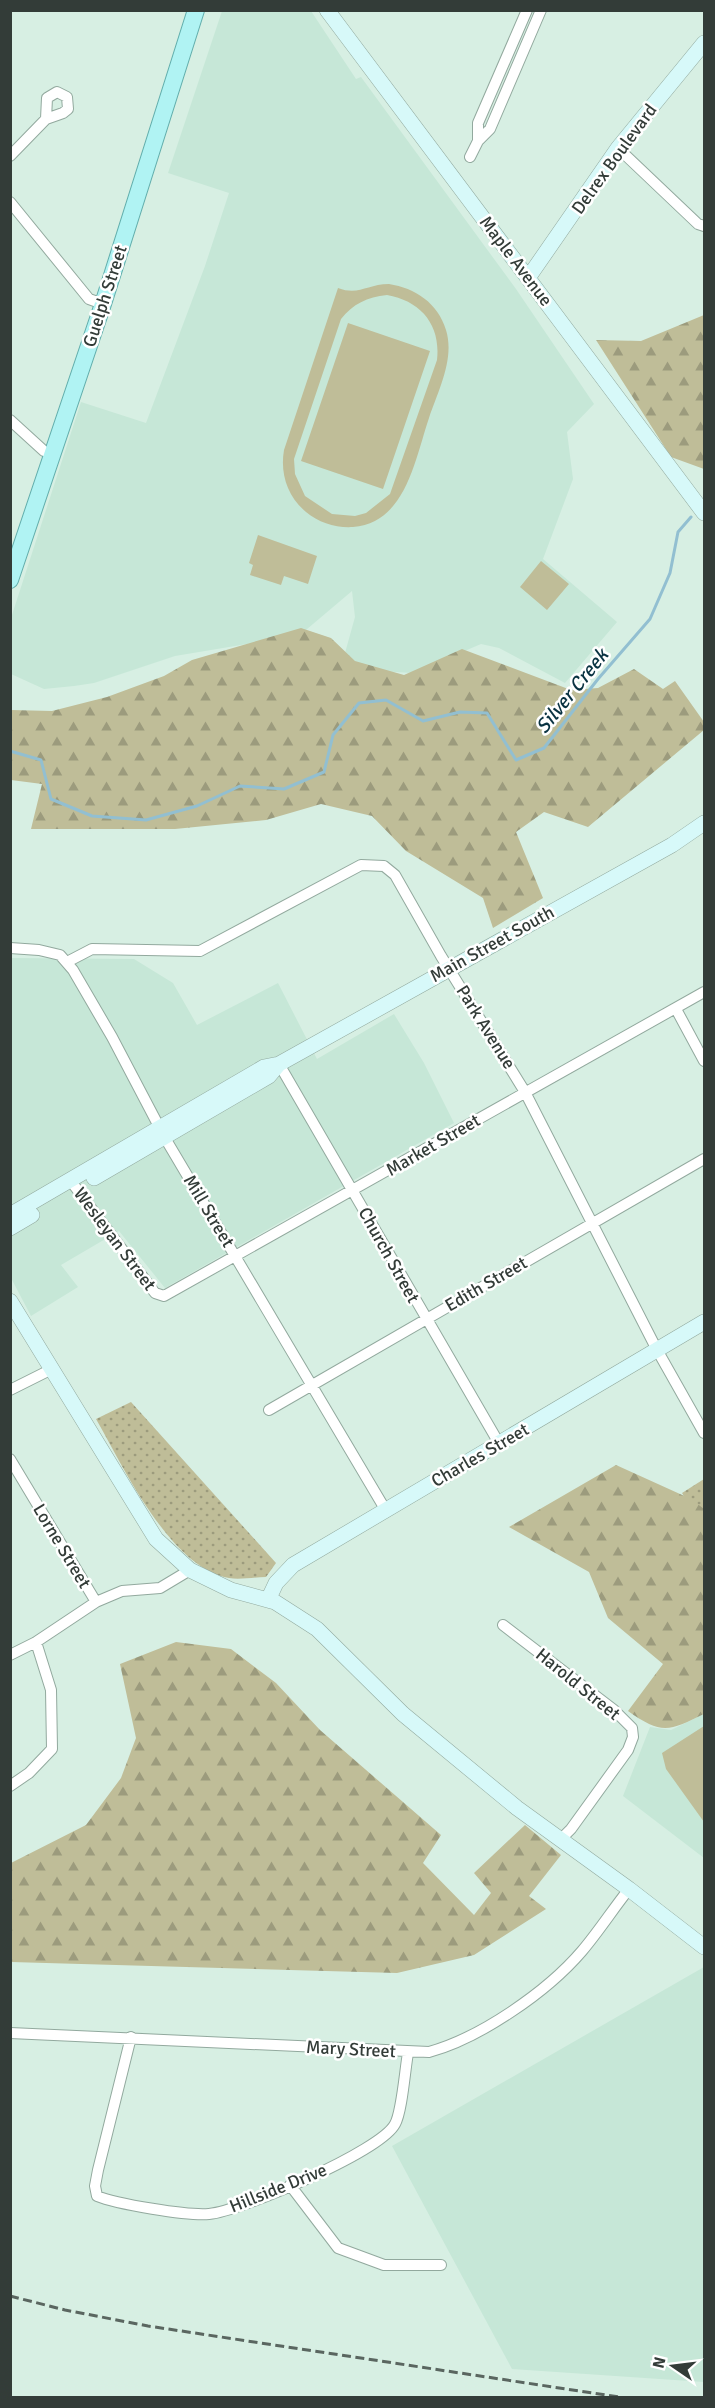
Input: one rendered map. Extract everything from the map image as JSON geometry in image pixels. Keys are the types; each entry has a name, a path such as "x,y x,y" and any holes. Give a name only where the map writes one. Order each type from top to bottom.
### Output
{"main road":[{"name":"Guelph Street","path":"10,580 51,454 104,304 196,10"}],"street":[{"name":"Maple Avenue","path":"327,10 705,513"},
{"path":"470,158 478,141 490,129 541,10"},
{"path":"478,141 478,123 525,16 534,26"},
{"name":"Delrex Boulevard","path":"528,278 618,148 705,43"},
{"path":"10,156 46,118"},
{"path":"618,148 698,224 705,226"},
{"path":"10,202 89,300 104,304"},
{"path":"10,420 44,451 51,454"},
{"name":"Main Street South","path":"10,1215 73,1184 163,1133 264,1066 279,1064 672,845 705,823"},
{"name":"Park Avenue","path":"67,962 92,949 200,951 361,865 384,866 395,875 448,968 525,1092 656,1348 705,1433"},
{"path":"10,948 54,953 67,962"},
{"name":"Mill Street","path":"67,962 91,999 163,1133 385,1509"},
{"name":"Market Street","path":"160,1296 353,1191 705,992"},
{"path":"676,1009 705,1061"},
{"name":"Church Street","path":"279,1064 425,1320 500,1445"},
{"name":"Edith Street","path":"269,1410 705,1159"},
{"name":"Main Street South","path":"10,1228 73,1184"},
{"name":"Wesleyan Street","path":"73,1184 160,1296"},
{"path":"10,1301 156,1539 190,1570 231,1590 268,1600 317,1629 403,1714 516,1808 705,1947"},
{"name":"Charles Street","path":"268,1600 276,1583 293,1565 385,1509 500,1445 656,1348 705,1322"},
{"path":"10,1390 52,1369"},
{"name":"Lorne Street","path":"10,1458 96,1602"},
{"path":"10,1655 36,1642 96,1602 122,1591 160,1588 190,1570"},
{"name":"Harold Street","path":"503,1625 614,1710 632,1728 633,1737 628,1750 572,1829 561,1839"},
{"path":"10,1786 29,1773 52,1749 51,1690 36,1642"},
{"name":"Mary Street","path":"10,2033 131,2037 408,2053 429,2052 451,2046 484,2028 541,1989 580,1953 629,1889"},
{"name":"Hillside Drive","path":"131,2037 98,2170 95,2186 97,2196 112,2202 208,2214 241,2206 290,2185 346,2159 388,2134 396,2123 408,2053"},
{"path":"290,2185 338,2248 384,2265 441,2265"}],"shaded area":[{"path":"222,11 311,11 356,79 361,77 516,289 594,404 567,432 573,479 543,559 617,622 565,683 499,648 481,644 413,673 361,670 345,653 355,617 352,591 300,635 175,656 94,683 74,686 44,689 11,674 11,618 81,402 146,423 205,266 229,193 168,173"},
{"path":"10,958 134,959 173,983 197,1025 278,983 317,1059 394,1014 424,1063 454,1123 165,1288 119,1231 61,1265 78,1287 31,1316 11,1278"},
{"path":"704,1714 704,1858 623,1796 650,1727 671,1730"},
{"path":"704,1967 704,2382 512,2369 392,2146"}],"green space":[{"path":"381,284 399,286 416,293 437,312 446,330 447,363 413,469 397,502 371,523 353,527 334,526 311,516 294,499 284,476 284,450 338,288 352,291","holes":["387,295 399,298 419,309 432,326 436,336 437,360 390,494 366,513 355,516 332,514 305,496 295,474 294,459 341,319 350,309 373,297"]},
{"path":"704,315 704,469 671,457 596,340 641,341"},
{"path":"348,323 430,351 383,489 301,461"},
{"path":"258,535 317,556 308,584 284,576 281,585 250,575 253,565 249,563"},
{"path":"541,561 569,584 547,610 520,587"},
{"path":"301,628 331,638 355,661 404,675 462,649 571,690 598,688 634,669 663,689 675,681 704,722 704,730 588,827 544,812 516,832 543,898 493,928 483,898 406,851 372,816 321,804 266,820 175,829 31,829 42,784 11,780 11,710 52,711 107,697 164,676 192,660"},
{"path":"131,1402 276,1563 266,1577 233,1579 207,1570 187,1556 168,1536 134,1487 96,1419"},
{"path":"616,1465 691,1499 704,1509 704,1714 674,1727 666,1728 649,1724 628,1711 663,1664 608,1618 589,1572 509,1527"},
{"path":"704,1479 704,1530 682,1493"},
{"path":"176,1642 231,1649 276,1683 320,1730 441,1835 423,1863 474,1915 491,1893 474,1873 525,1825 561,1855 529,1896 546,1909 474,1955 397,1973 11,1962 11,1863 86,1825 121,1778 136,1738 120,1664"},
{"path":"704,1726 704,1822 666,1769 662,1753"}],"waterway":[{"name":"Silver Creek","path":"10,751 41,760 51,799 92,816 146,820 197,806 240,786 284,789 324,772 333,735 359,703 386,700 423,721 460,712 487,713 516,760 544,748 598,679 650,619 670,573 678,532 691,517"}],"railway":[{"path":"10,2296 65,2310 148,2326 626,2398"}]}
